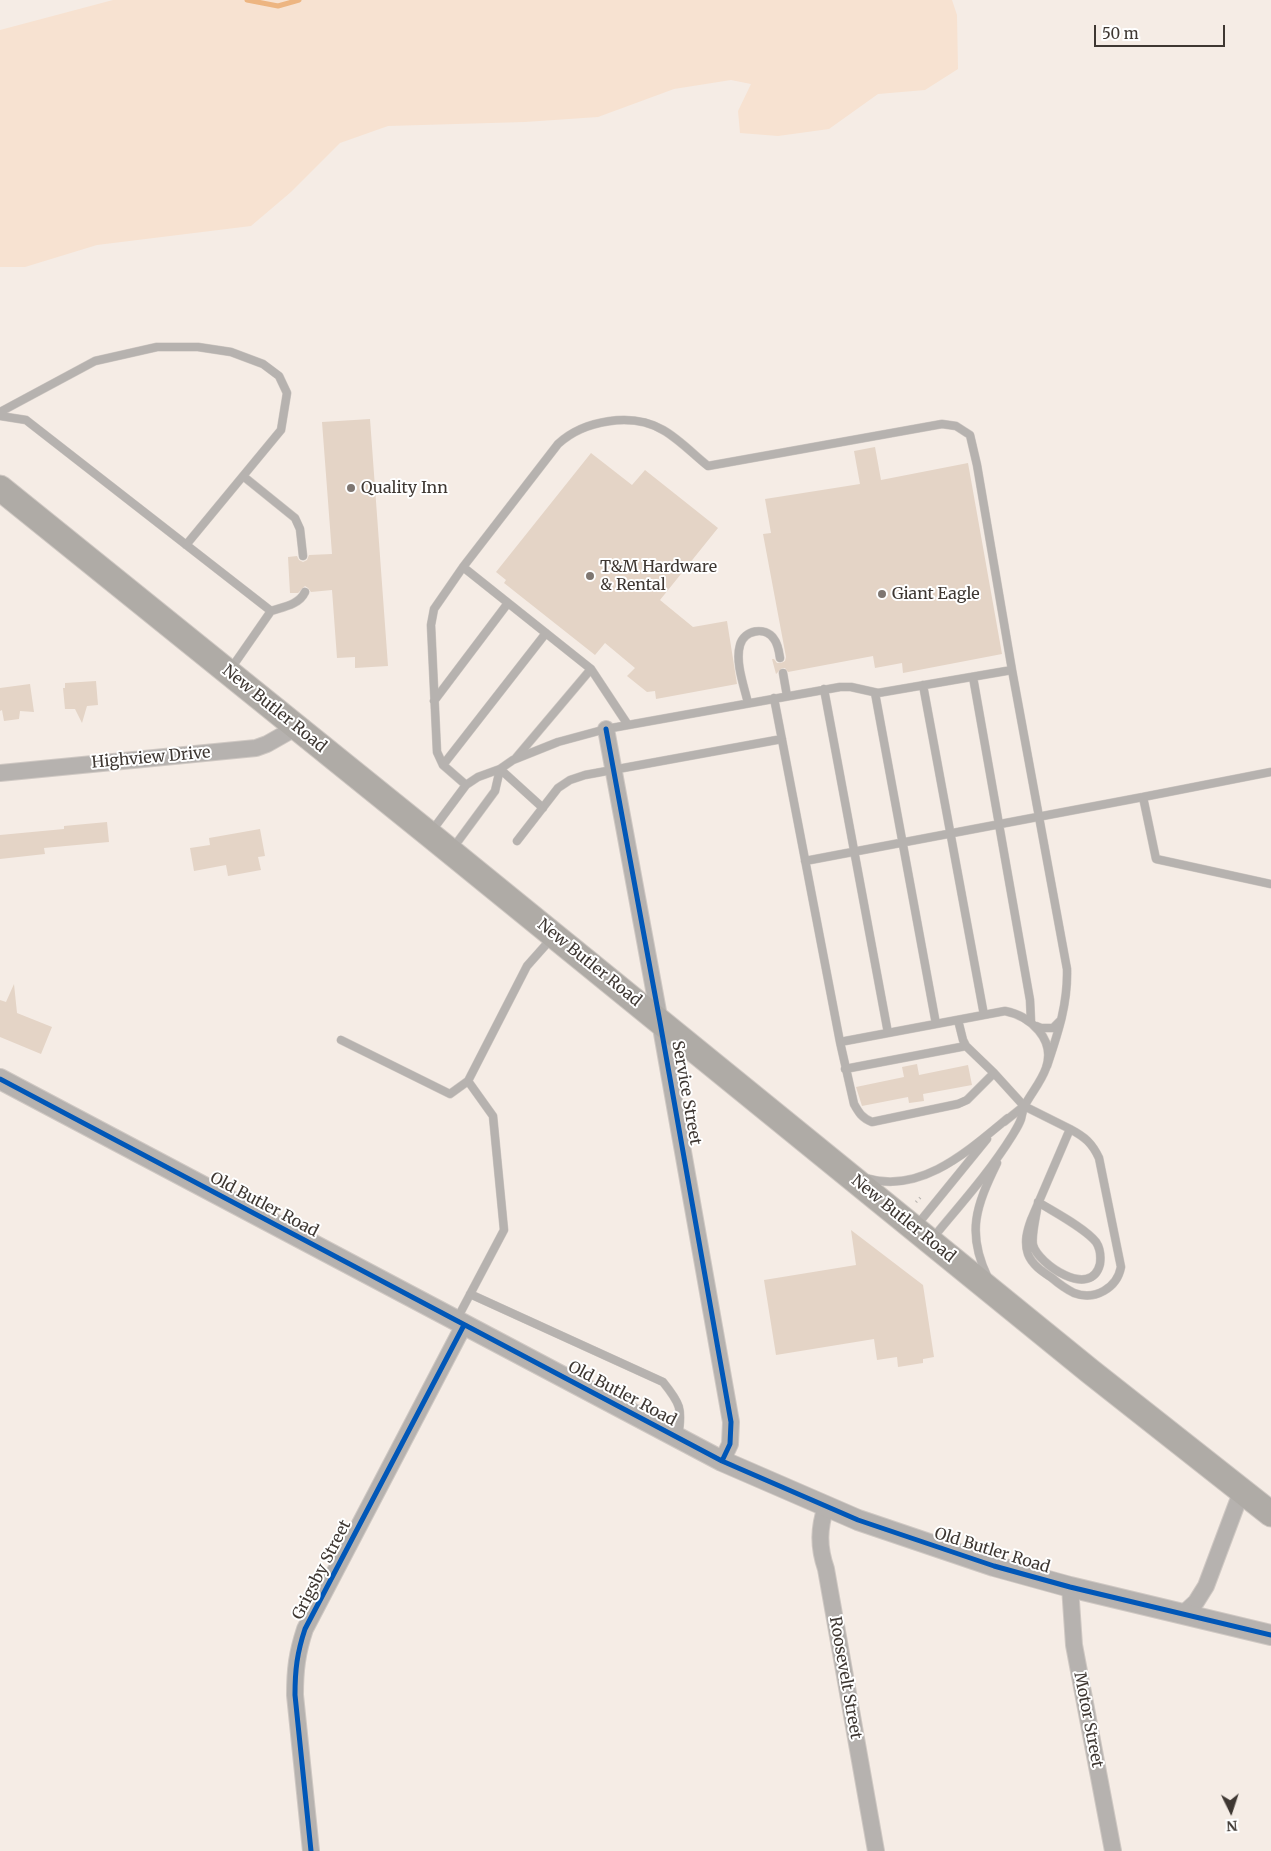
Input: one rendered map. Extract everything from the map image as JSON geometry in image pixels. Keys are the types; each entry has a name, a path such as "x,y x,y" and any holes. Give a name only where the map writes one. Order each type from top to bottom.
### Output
{"main road":[{"name":"New Butler Road","path":"0,488 1013,1309 1271,1514"}],"street":[{"name":"Highview Drive","path":"0,773 256,748 297,727"},
{"name":"Service Street","path":"606,729 660,1022 730,1422 730,1444 722,1461"},
{"name":"Old Butler Road","path":"0,1079 722,1461 858,1520 994,1566 1070,1587 1271,1634"},
{"name":"Grigsby Street","path":"311,1851 295,1695 295,1670 298,1653 305,1629 460,1322"},
{"path":"1183,1614 1196,1602 1206,1586 1242,1490"},
{"name":"Roosevelt Street","path":"826,1506 819,1537 876,1851"},
{"name":"Motor Street","path":"1070,1587 1074,1645 1113,1851"}],"lane":[{"path":"0,412 95,360 156,347 198,347 231,352 263,364 279,376 287,393 281,430 186,545"},
{"path":"0,416 26,420 271,611"},
{"path":"466,785 443,765 437,752 431,625 434,609 463,567 558,444 568,436 580,429 615,420 647,423 664,430 708,466 942,424 956,426 970,435 977,465 1012,670 1067,969 1068,986 1062,1018 1047,1066 1024,1106 1020,1120 986,1185 974,1230 981,1264 997,1291 1013,1309"},
{"path":"243,476 295,518 300,529 303,556"},
{"path":"463,567 591,668 628,725"},
{"path":"228,672 271,611 291,605 303,597 305,592"},
{"path":"434,701 508,603"},
{"path":"748,703 739,657 741,641 745,636 754,631 762,631 769,634 775,640 780,658"},
{"path":"443,765 546,633"},
{"path":"513,760 591,668"},
{"path":"429,834 466,785 478,777 500,769 513,760 558,742 606,729 824,689 851,687 875,693 1012,670"},
{"path":"783,673 787,696"},
{"path":"972,677 1033,1023 1045,1041 1047,1066"},
{"path":"923,686 984,1015"},
{"path":"824,689 888,1033"},
{"path":"875,693 936,1024"},
{"path":"774,698 845,1069 858,1113 864,1119 872,1122 958,1104 967,1100 994,1073"},
{"path":"517,841 558,788 570,780 585,775 782,739"},
{"path":"500,769 543,808"},
{"path":"450,851 495,791 500,769"},
{"path":"805,861 1271,772"},
{"path":"1143,797 1156,859 1271,884"},
{"path":"341,1040 450,1094 468,1081 528,966 554,936"},
{"path":"840,1042 1005,1010 1017,1013 1041,1028 1053,1028 1062,1018"},
{"path":"958,1020 966,1046 1024,1106 1070,1129 1087,1138 1094,1146 1099,1158 1122,1267 1120,1276 1113,1285 1104,1292 1095,1294 1075,1293 1040,1270 1028,1254 1026,1233 1070,1129"},
{"path":"845,1069 966,1046"},
{"path":"460,1322 470,1294 504,1230 493,1116 468,1081"},
{"path":"834,1162 856,1175 873,1180 889,1182 912,1179 936,1171 963,1154 1024,1106"},
{"path":"922,1235 991,1134 1008,1118"},
{"path":"922,1235 1007,1144"},
{"path":"1038,1202 1085,1232 1096,1242 1100,1249 1101,1258 1099,1267 1094,1275 1088,1279 1077,1280 1069,1278 1048,1263 1037,1252 1033,1244 1033,1235 1038,1202"},
{"path":"470,1294 664,1382 676,1398 681,1416 678,1438"}],"path":[{"path":"916,1202 923,1195"}],"shaded area":[{"path":"113,0 952,0 957,15 958,69 925,90 878,94 829,129 778,136 740,133 738,111 751,84 731,80 674,89 598,117 525,122 388,126 340,143 291,192 251,226 97,245 25,267 0,267 0,30"}],"building":[{"name":"Quality Inn","path":"370,419 388,666 355,668 355,657 337,658 332,590 311,592 305,586 298,593 290,593 288,557 297,556 303,562 307,560 309,555 332,554 322,422"},
{"name":"Giant Eagle","path":"875,447 881,480 968,463 1002,654 903,673 902,663 875,668 873,656 788,672 785,668 782,668 776,674 772,659 777,663 781,663 785,661 786,657 763,534 771,533 765,499 860,484 854,451"},
{"name":"T&M Hardware & Rental","path":"591,453 632,485 645,470 718,528 660,600 693,627 727,621 737,684 656,699 655,691 647,692 627,676 635,668 605,643 595,655 504,583 506,580 496,572"},
{"path":"96,681 98,705 87,706 82,723 75,709 65,709 63,688 65,688 65,683"},
{"path":"30,684 34,712 20,711 19,719 4,721 2,710 0,711 0,688"},
{"path":"107,822 109,842 44,848 45,854 0,859 0,835 64,829 64,826"},
{"path":"260,829 265,856 258,857 261,870 228,876 226,865 194,871 190,848 210,845 209,838"},
{"path":"14,984 17,1013 52,1027 41,1054 0,1037 0,1000 6,1002"},
{"path":"917,1064 919,1075 968,1065 972,1085 923,1094 924,1101 909,1103 908,1097 862,1106 856,1087 904,1077 902,1067"},
{"path":"851,1230 923,1285 934,1357 923,1359 923,1363 898,1367 897,1357 877,1360 874,1339 776,1355 764,1280 856,1265"}],"waterway":[{"path":"247,0 278,6 299,0"}],"cycle path":[{"path":"606,729 731,1422 730,1444 722,1461"},
{"path":"0,1079 722,1461 858,1520 994,1566 1070,1587 1271,1635"},
{"path":"311,1851 295,1695 295,1678 302,1638 464,1325"}],"place":[{"name":"Quality Inn","path":"351,488"},
{"name":"T&M Hardware & Rental","path":"590,576"},
{"name":"Giant Eagle","path":"882,594"}]}
